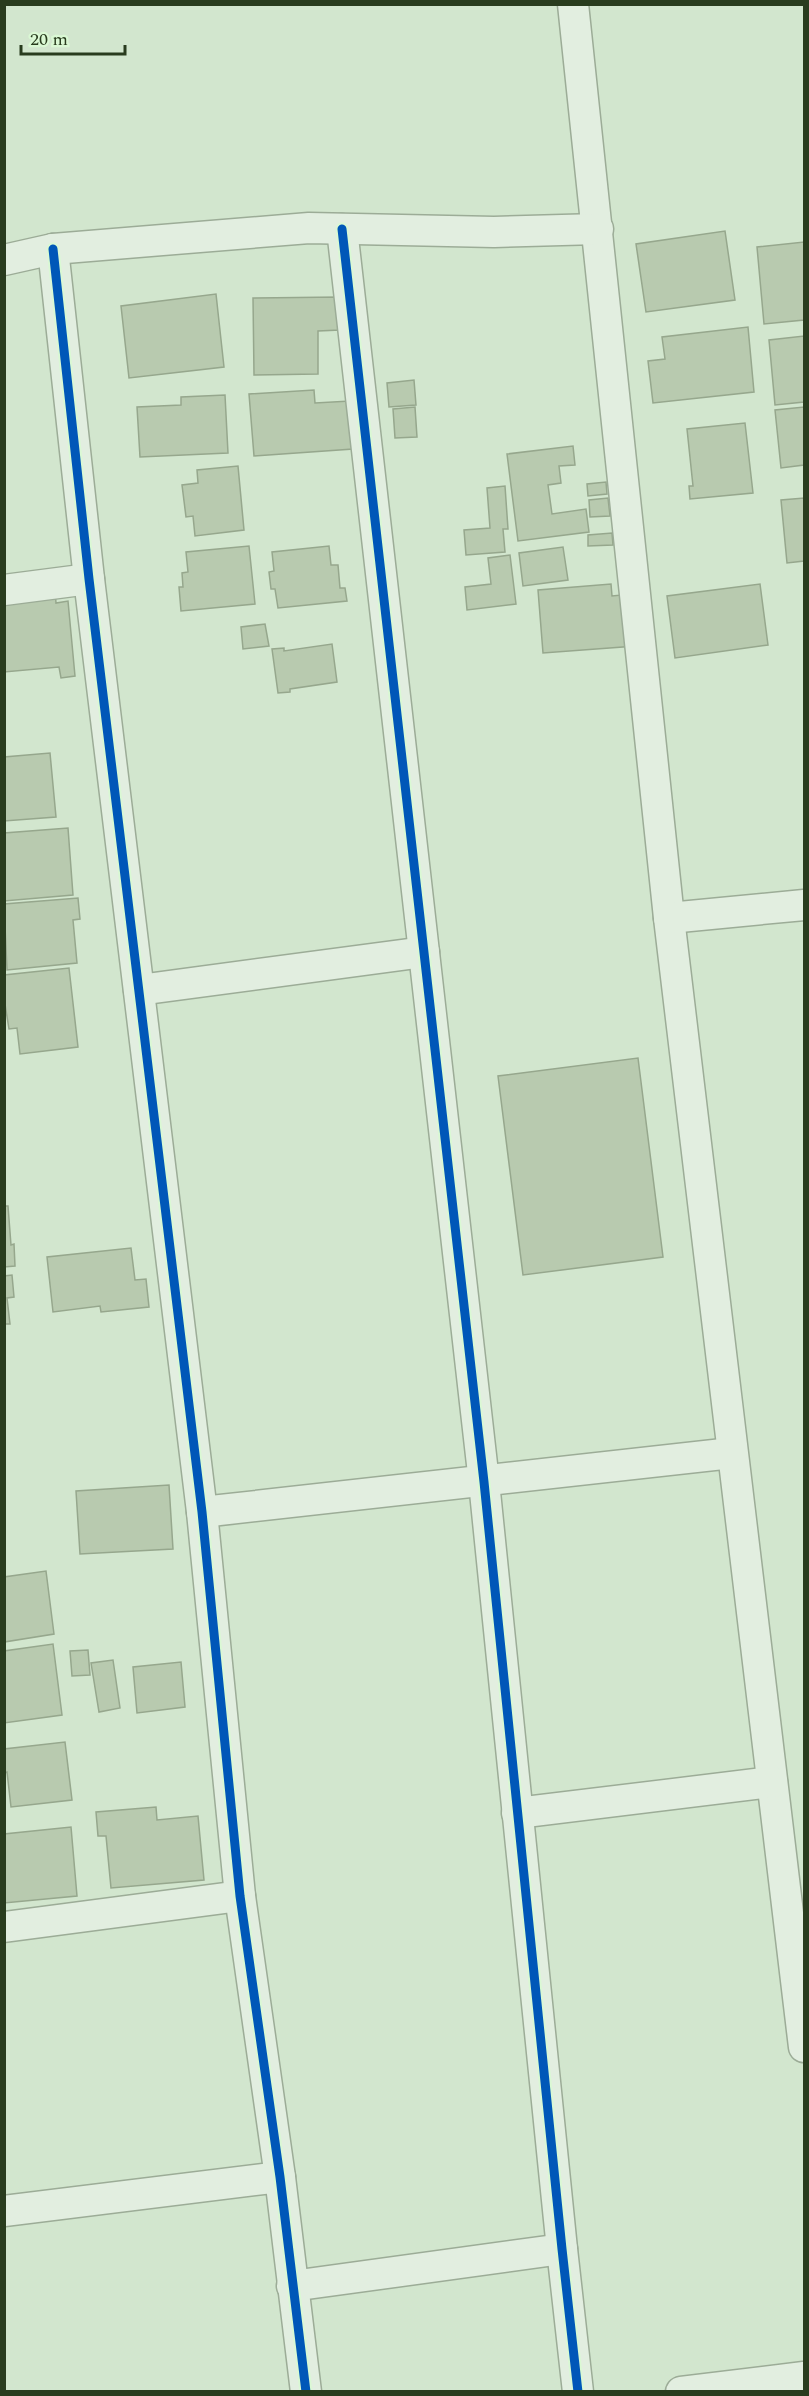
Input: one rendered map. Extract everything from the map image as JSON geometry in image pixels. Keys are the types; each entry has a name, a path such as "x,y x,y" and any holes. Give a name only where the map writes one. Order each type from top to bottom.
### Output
{"street":[{"path":"573,4 669,918 804,2047"},
{"path":"4,260 53,249 309,228 494,232 598,229"},
{"path":"342,229 484,1482 578,2391"},
{"path":"53,249 89,579 202,1512 240,1896 280,2177 306,2391"},
{"path":"4,590 89,579"},
{"path":"669,918 804,904"},
{"path":"139,990 424,952"},
{"path":"202,1512 732,1453"},
{"path":"518,1814 772,1782"},
{"path":"4,1927 240,1896"},
{"path":"4,2211 280,2177"},
{"path":"292,2286 562,2249"},
{"path":"681,2391 804,2377"}],"building":[{"path":"725,231 735,300 646,312 636,244"},
{"path":"804,242 804,320 764,324 757,247"},
{"path":"216,294 224,367 129,378 121,306"},
{"path":"340,297 340,330 318,331 318,374 254,375 253,298"},
{"path":"748,327 754,392 653,403 648,361 665,359 662,337"},
{"path":"804,336 804,402 775,405 769,340"},
{"path":"414,380 416,405 389,407 387,383"},
{"path":"314,390 315,403 350,401 353,449 254,456 249,394"},
{"path":"225,395 228,453 140,457 137,407 181,405 181,397"},
{"path":"415,407 417,437 395,438 393,409"},
{"path":"804,407 804,465 781,468 775,410"},
{"path":"745,423 753,493 690,499 689,486 693,486 687,429"},
{"path":"573,446 575,465 559,466 561,483 548,485 552,514 586,509 589,532 518,541 507,454"},
{"path":"238,466 244,530 195,536 193,516 186,517 182,485 198,483 197,470"},
{"path":"606,482 607,494 588,496 587,484"},
{"path":"505,486 508,529 503,529 505,552 466,555 464,530 490,528 487,488"},
{"path":"608,498 610,516 590,517 589,500"},
{"path":"804,498 804,561 787,563 781,500"},
{"path":"612,533 613,545 588,546 588,535"},
{"path":"249,546 255,604 181,611 179,587 183,587 182,573 188,572 186,552"},
{"path":"329,546 331,565 338,565 340,588 345,588 347,601 278,608 275,589 271,589 269,572 274,571 272,552"},
{"path":"563,547 568,580 523,586 519,553"},
{"path":"510,555 516,604 467,610 465,587 491,584 488,558"},
{"path":"611,584 612,596 632,594 636,646 543,653 538,590"},
{"path":"760,584 768,645 675,658 667,596"},
{"path":"55,589 56,603 68,601 75,676 61,678 59,667 4,672 4,593"},
{"path":"265,624 269,646 243,649 241,627"},
{"path":"332,644 337,682 278,693 272,649 284,648 284,651"},
{"path":"50,753 56,817 4,821 4,757"},
{"path":"68,828 73,895 4,901 4,833"},
{"path":"78,898 80,919 73,920 77,963 7,970 4,904"},
{"path":"69,968 78,1047 20,1054 17,1028 9,1029 4,998 4,975"},
{"path":"638,1058 663,1257 523,1275 498,1076"},
{"path":"4,1206 8,1206 15,1266 4,1267"},
{"path":"131,1248 135,1280 146,1279 149,1307 101,1312 100,1306 53,1312 47,1257"},
{"path":"12,1275 14,1297 7,1298 10,1324 4,1324 4,1276"},
{"path":"169,1485 173,1549 80,1554 76,1491"},
{"path":"46,1571 54,1634 4,1642 4,1577"},
{"path":"53,1644 62,1715 4,1723 4,1651"},
{"path":"88,1650 90,1675 72,1676 70,1651"},
{"path":"113,1660 120,1708 99,1712 91,1663"},
{"path":"181,1662 185,1707 137,1713 133,1667"},
{"path":"65,1742 72,1800 11,1807 7,1772 4,1773 4,1749"},
{"path":"156,1807 157,1820 198,1816 204,1880 111,1888 106,1836 98,1836 96,1812"},
{"path":"71,1827 77,1896 4,1903 4,1834"}],"cycle path":[{"path":"342,229 484,1482 578,2392"},
{"path":"53,249 89,579 202,1512 240,1896 280,2177 306,2392"}]}
